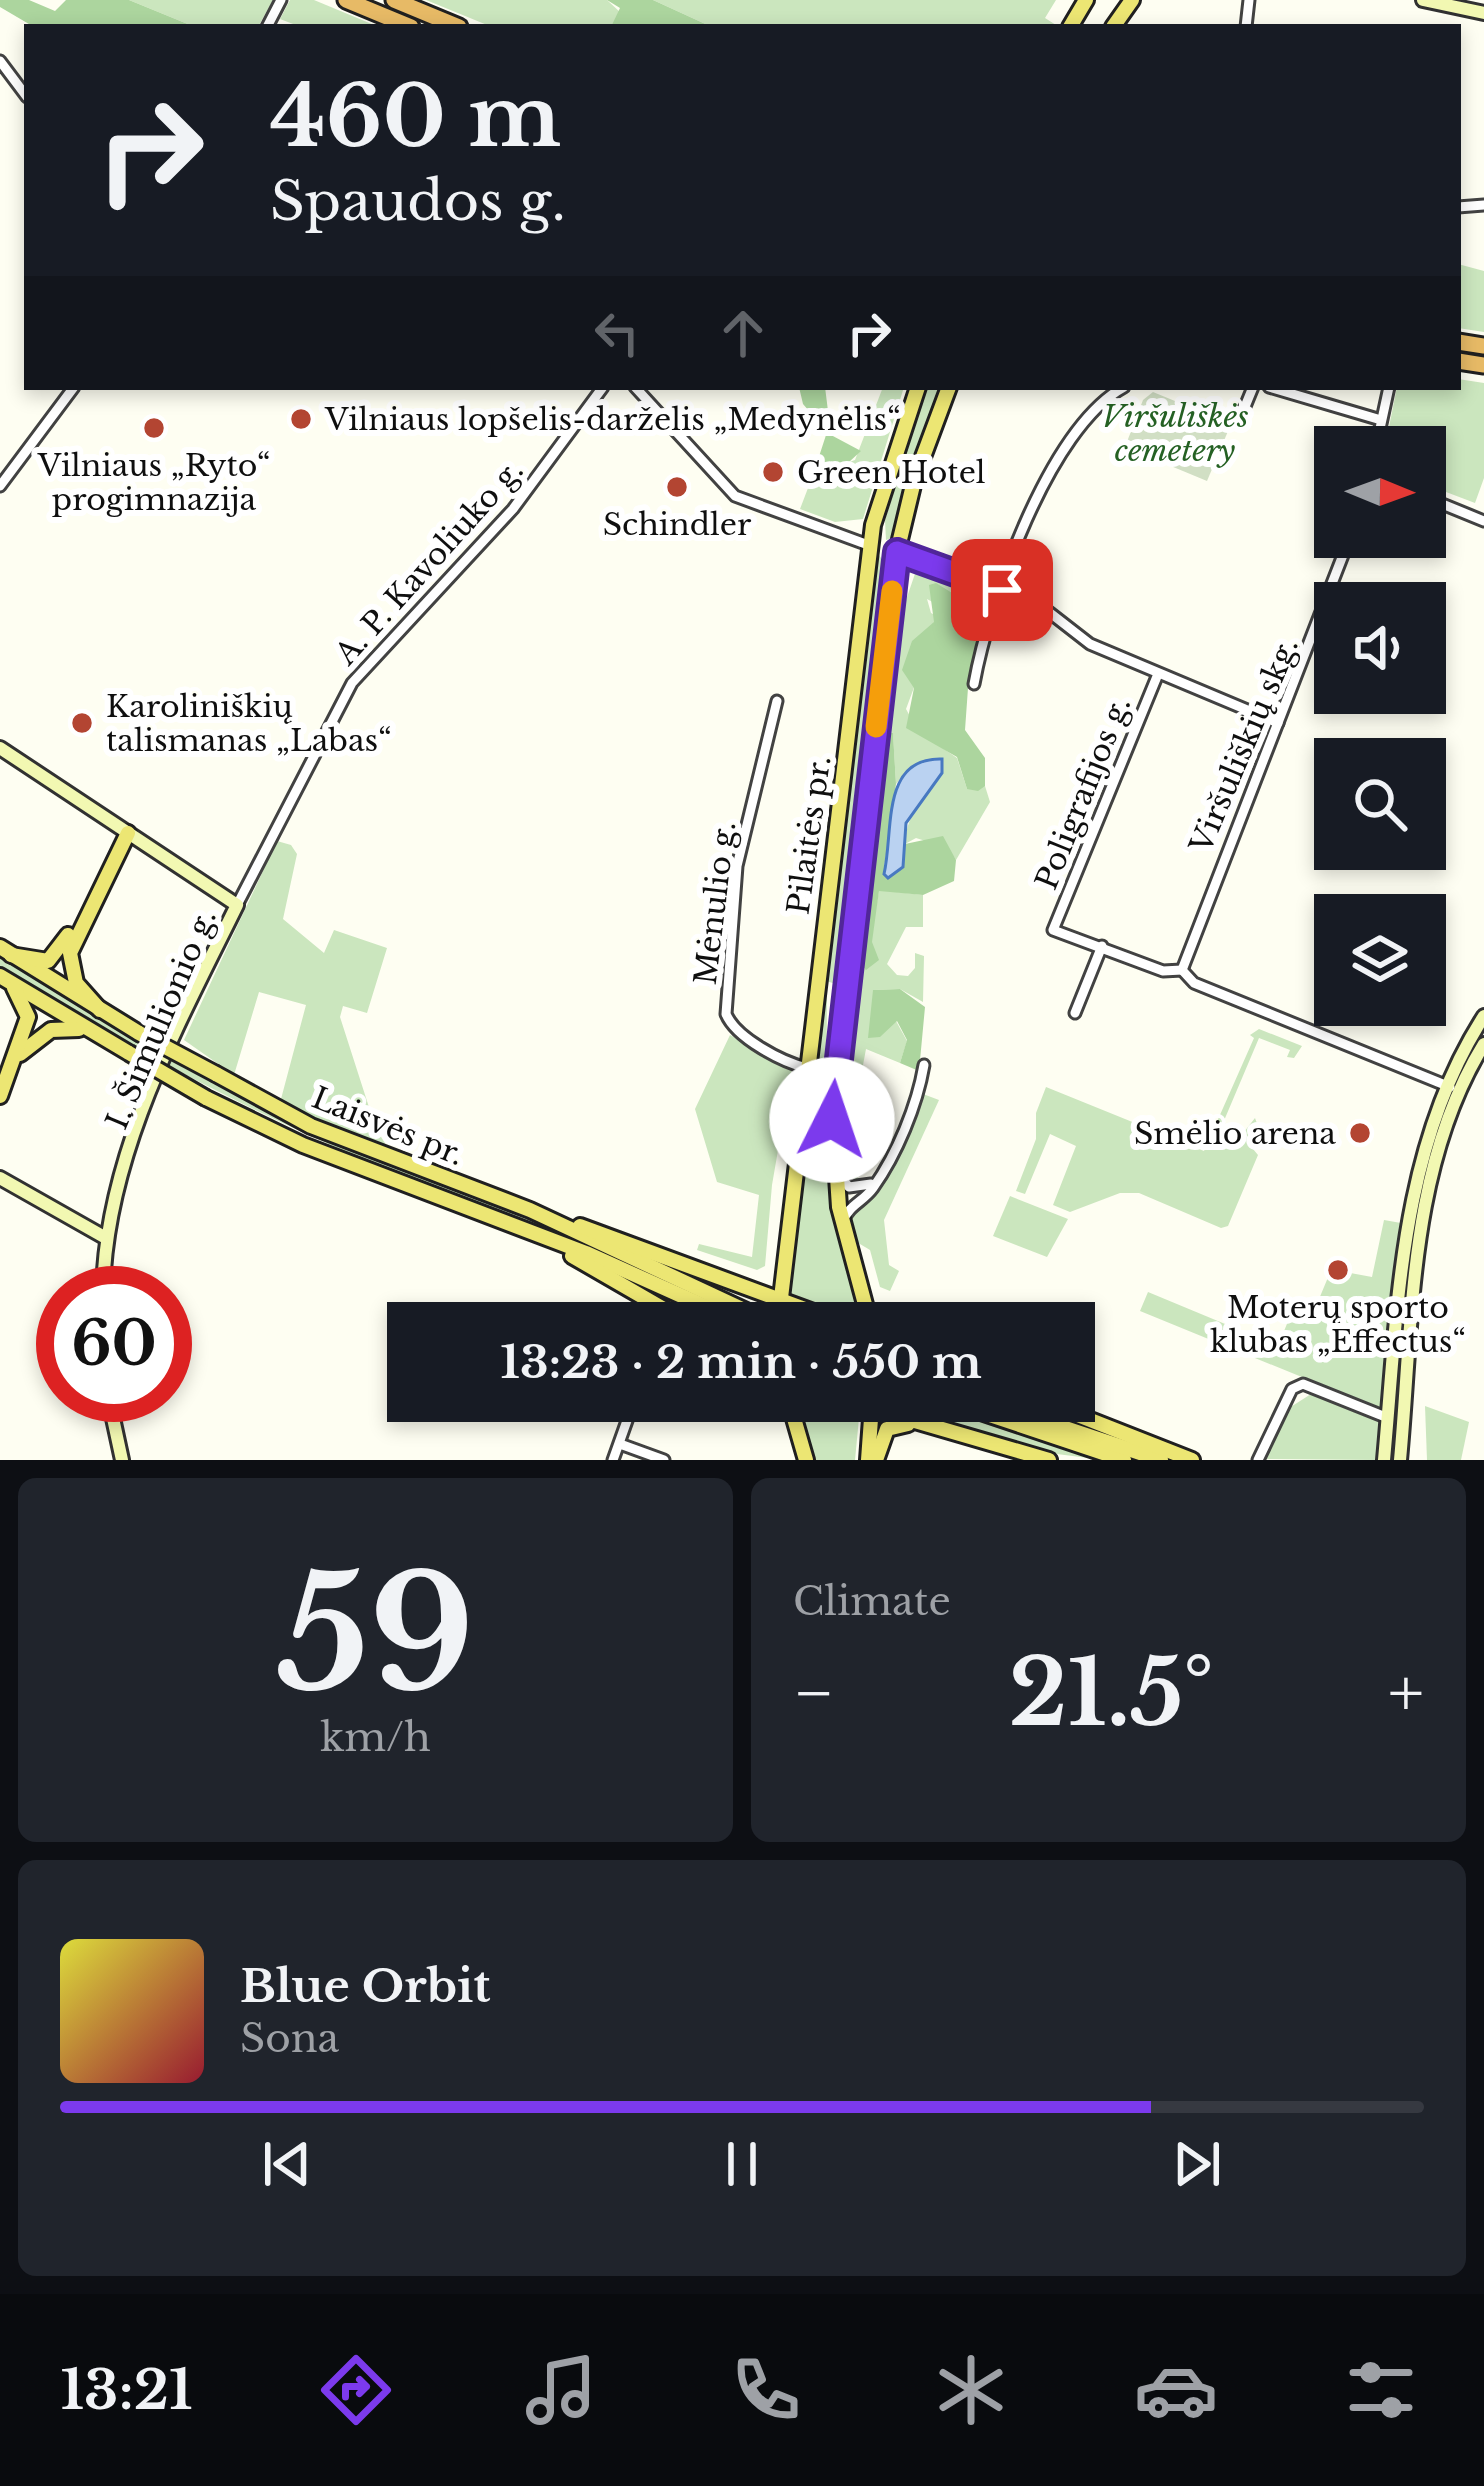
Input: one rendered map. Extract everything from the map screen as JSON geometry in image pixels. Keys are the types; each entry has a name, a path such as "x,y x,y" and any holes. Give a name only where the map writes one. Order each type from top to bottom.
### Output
{"highway":[{"path":"346,0 404,24"},
{"path":"394,0 452,24"}],"main road":[{"path":"1423,0 1484,14"},
{"name":"Pilaitės pr.","path":"778,1302 871,546 886,477 917,390"},
{"name":"Pilaitės pr.","path":"864,1302 842,1222 834,1169 833,1082 897,552 914,481 948,390"},
{"path":"871,546 897,552"},
{"path":"0,748 237,904"},
{"path":"6,951 44,962 61,950 124,831"},
{"path":"100,1010 76,983 70,953 124,831"},
{"name":"I. Šimulionio g.","path":"104,1266 106,1238 155,1079 237,904"},
{"name":"Laisvės pr.","path":"6,951 140,1033 344,1140 530,1210 704,1302"},
{"path":"0,1096 28,1017 25,1002 3,978"},
{"name":"Laisvės pr.","path":"3,978 206,1098 303,1145 717,1302"},
{"path":"816,991 834,987 842,1001"},
{"path":"1384,1460 1415,1187 1451,1088 1484,1016"},
{"path":"17,1057 51,1030 91,1032"},
{"path":"1400,1460 1427,1198 1451,1088 1484,1044"},
{"path":"0,1178 106,1238"},
{"path":"530,1210 791,1302"},
{"name":"Laisvės pr.","path":"521,1227 657,1302"},
{"path":"114,1422 122,1460"},
{"path":"790,1422 798,1435"},
{"path":"795,1422 806,1460"},
{"path":"872,1422 872,1460"},
{"path":"909,1422 1049,1460"},
{"path":"1023,1422 1124,1460"},
{"path":"1030,1422 1162,1460"},
{"path":"1095,1422 1192,1460"},
{"path":"872,1460 887,1430 914,1424"}],"street":[{"path":"0,61 24,93"},
{"path":"0,486 72,390"},
{"name":"A. P. Kavoliuko g.","path":"237,904 352,683 513,509 601,390"},
{"path":"638,390 734,496 871,546"},
{"path":"974,684 1002,590 1061,448 1094,406 1119,390"},
{"path":"1244,409 1252,390"},
{"path":"1279,390 1381,420"},
{"path":"1380,426 1388,390"},
{"path":"1446,506 1484,521"},
{"path":"897,552 1044,605 1081,639 1278,723"},
{"name":"Viršuliškių skg.","path":"1182,970 1193,930 1342,558"},
{"name":"Poligrafijos g.","path":"1102,946 1053,930 1158,674"},
{"name":"Mėnulio g.","path":"777,700 737,866 726,1014 731,1025 807,1068"},
{"path":"1075,1013 1102,946 1162,971 1182,970 1195,983 1451,1088"},
{"path":"842,1222 848,1208 870,1192 879,1176 917,1094 924,1065"},
{"path":"834,1169 856,1190 879,1176"},
{"path":"1258,1460 1292,1389 1304,1384 1388,1418"},
{"path":"613,1460 627,1422"},
{"path":"620,1444 664,1460"}],"green space":[{"path":"0,0 29,0 55,11 66,0 129,0 188,24 29,24 0,7"},
{"path":"129,0 273,0 260,24 188,24"},
{"path":"290,0 314,0 372,24 293,24 280,19"},
{"path":"426,0 607,0 621,13 613,24 485,24"},
{"path":"607,0 653,0 705,24 612,24 620,8"},
{"path":"653,0 1056,0 1045,18 1054,24 705,24"},
{"path":"1461,265 1484,271 1484,332 1461,328"},
{"path":"1461,379 1484,383 1484,478 1475,503 1446,492 1446,426 1389,426 1396,390 1461,390"},
{"path":"800,390 825,390 831,435 861,451 837,473 813,475 827,432 803,404"},
{"path":"882,390 903,390 863,519 835,522 800,509 813,475 855,460"},
{"path":"925,390 941,390 894,537 886,540 885,520"},
{"name":"Viršuliškės cemetery","path":"1153,392 1231,424 1207,481 1125,447 1143,400"},
{"path":"879,555 883,561 836,984 826,981 874,559"},
{"path":"918,565 984,593 983,636 977,626 927,599 931,613 940,618 906,709 918,731 957,758 967,789 985,786 990,802 956,860 948,848 916,838 905,844 910,820 942,759 911,766 896,784 893,734 887,733 906,600"},
{"path":"936,583 973,606 972,624 983,636 968,688 965,730 985,758 985,786 978,791 967,789 957,757 906,728 914,688 902,670 912,641 934,622 929,585"},
{"path":"887,733 893,733 896,784 884,868 904,861 905,844 943,836 956,860 954,881 923,895 879,891 872,942 879,960 866,970 860,964"},
{"path":"277,841 291,845 297,854 283,919 324,953 334,930 387,948 367,1013 343,1006 340,1017 376,1129 388,1148 313,1119 281,1099 306,1005 259,992 234,1075 184,1040"},
{"path":"879,890 923,895 923,927 906,927 887,964 897,975 908,976 915,968 915,953 924,956 923,1002 900,989 873,990 886,1028 896,1021 907,1041 900,1063 866,1049 855,1108 858,1187 845,1177 845,1025 851,967 866,969"},
{"path":"0,956 287,1122 556,1231 409,1178 203,1084 0,971"},
{"path":"900,989 925,1007 919,1071 900,1063 907,1040 897,1021 880,1037 868,1038 873,990"},
{"path":"827,992 826,1155 832,1208 857,1302 806,1302 788,1295"},
{"path":"1259,1029 1302,1046 1294,1058 1287,1057 1290,1050 1259,1038 1223,1123 1244,1132 1255,1118 1259,1129 1253,1149 1258,1155 1228,1226 1221,1228 1139,1193 1120,1193 1070,1212 1053,1205 1076,1146 1050,1134 1025,1194 1016,1191 1036,1139 1036,1113 1046,1087 1204,1151 1254,1038 1250,1035"},
{"path":"730,1035 792,1069 772,1185 765,1266 757,1270 697,1250 699,1244 752,1257 759,1195 717,1182 695,1109"},
{"path":"923,1094 939,1100 884,1220 889,1265 899,1271 890,1291 880,1287 870,1250 855,1241 849,1213 895,1156"},
{"path":"1010,1196 1068,1219 1047,1257 993,1236"},
{"path":"1384,1220 1401,1223 1380,1409 1140,1311 1148,1292 1278,1346 1295,1304 1314,1311 1329,1275 1341,1279 1345,1272 1372,1277"},
{"path":"1311,1394 1379,1420 1376,1460 1264,1459 1286,1410"},
{"path":"1425,1406 1469,1422 1461,1460 1427,1460"},
{"path":"801,1422 859,1422 855,1460 813,1460"},
{"path":"932,1422 987,1422 1104,1460 1049,1453"}],"water":[{"path":"942,759 942,773 906,823 903,867 888,878 884,874 890,818 899,783 922,762"}],"slow traffic":[{"path":"876,727 892,591"}],"place":[{"name":"Vilniaus lopšelis-darželis „Medynėlis“","path":"301,419"},
{"name":"Vilniaus „Ryto“ progimnazija","path":"154,428"},
{"name":"Green Hotel","path":"773,472"},
{"name":"Schindler","path":"677,487"},
{"name":"Karoliniškių talismanas „Labas“","path":"82,723"},
{"name":"Smėlio arena","path":"1360,1133"},
{"name":"Moterų sporto klubas „Effectus“","path":"1338,1270"}],"route":[{"path":"832,1120 897,552 1002,590"}]}
